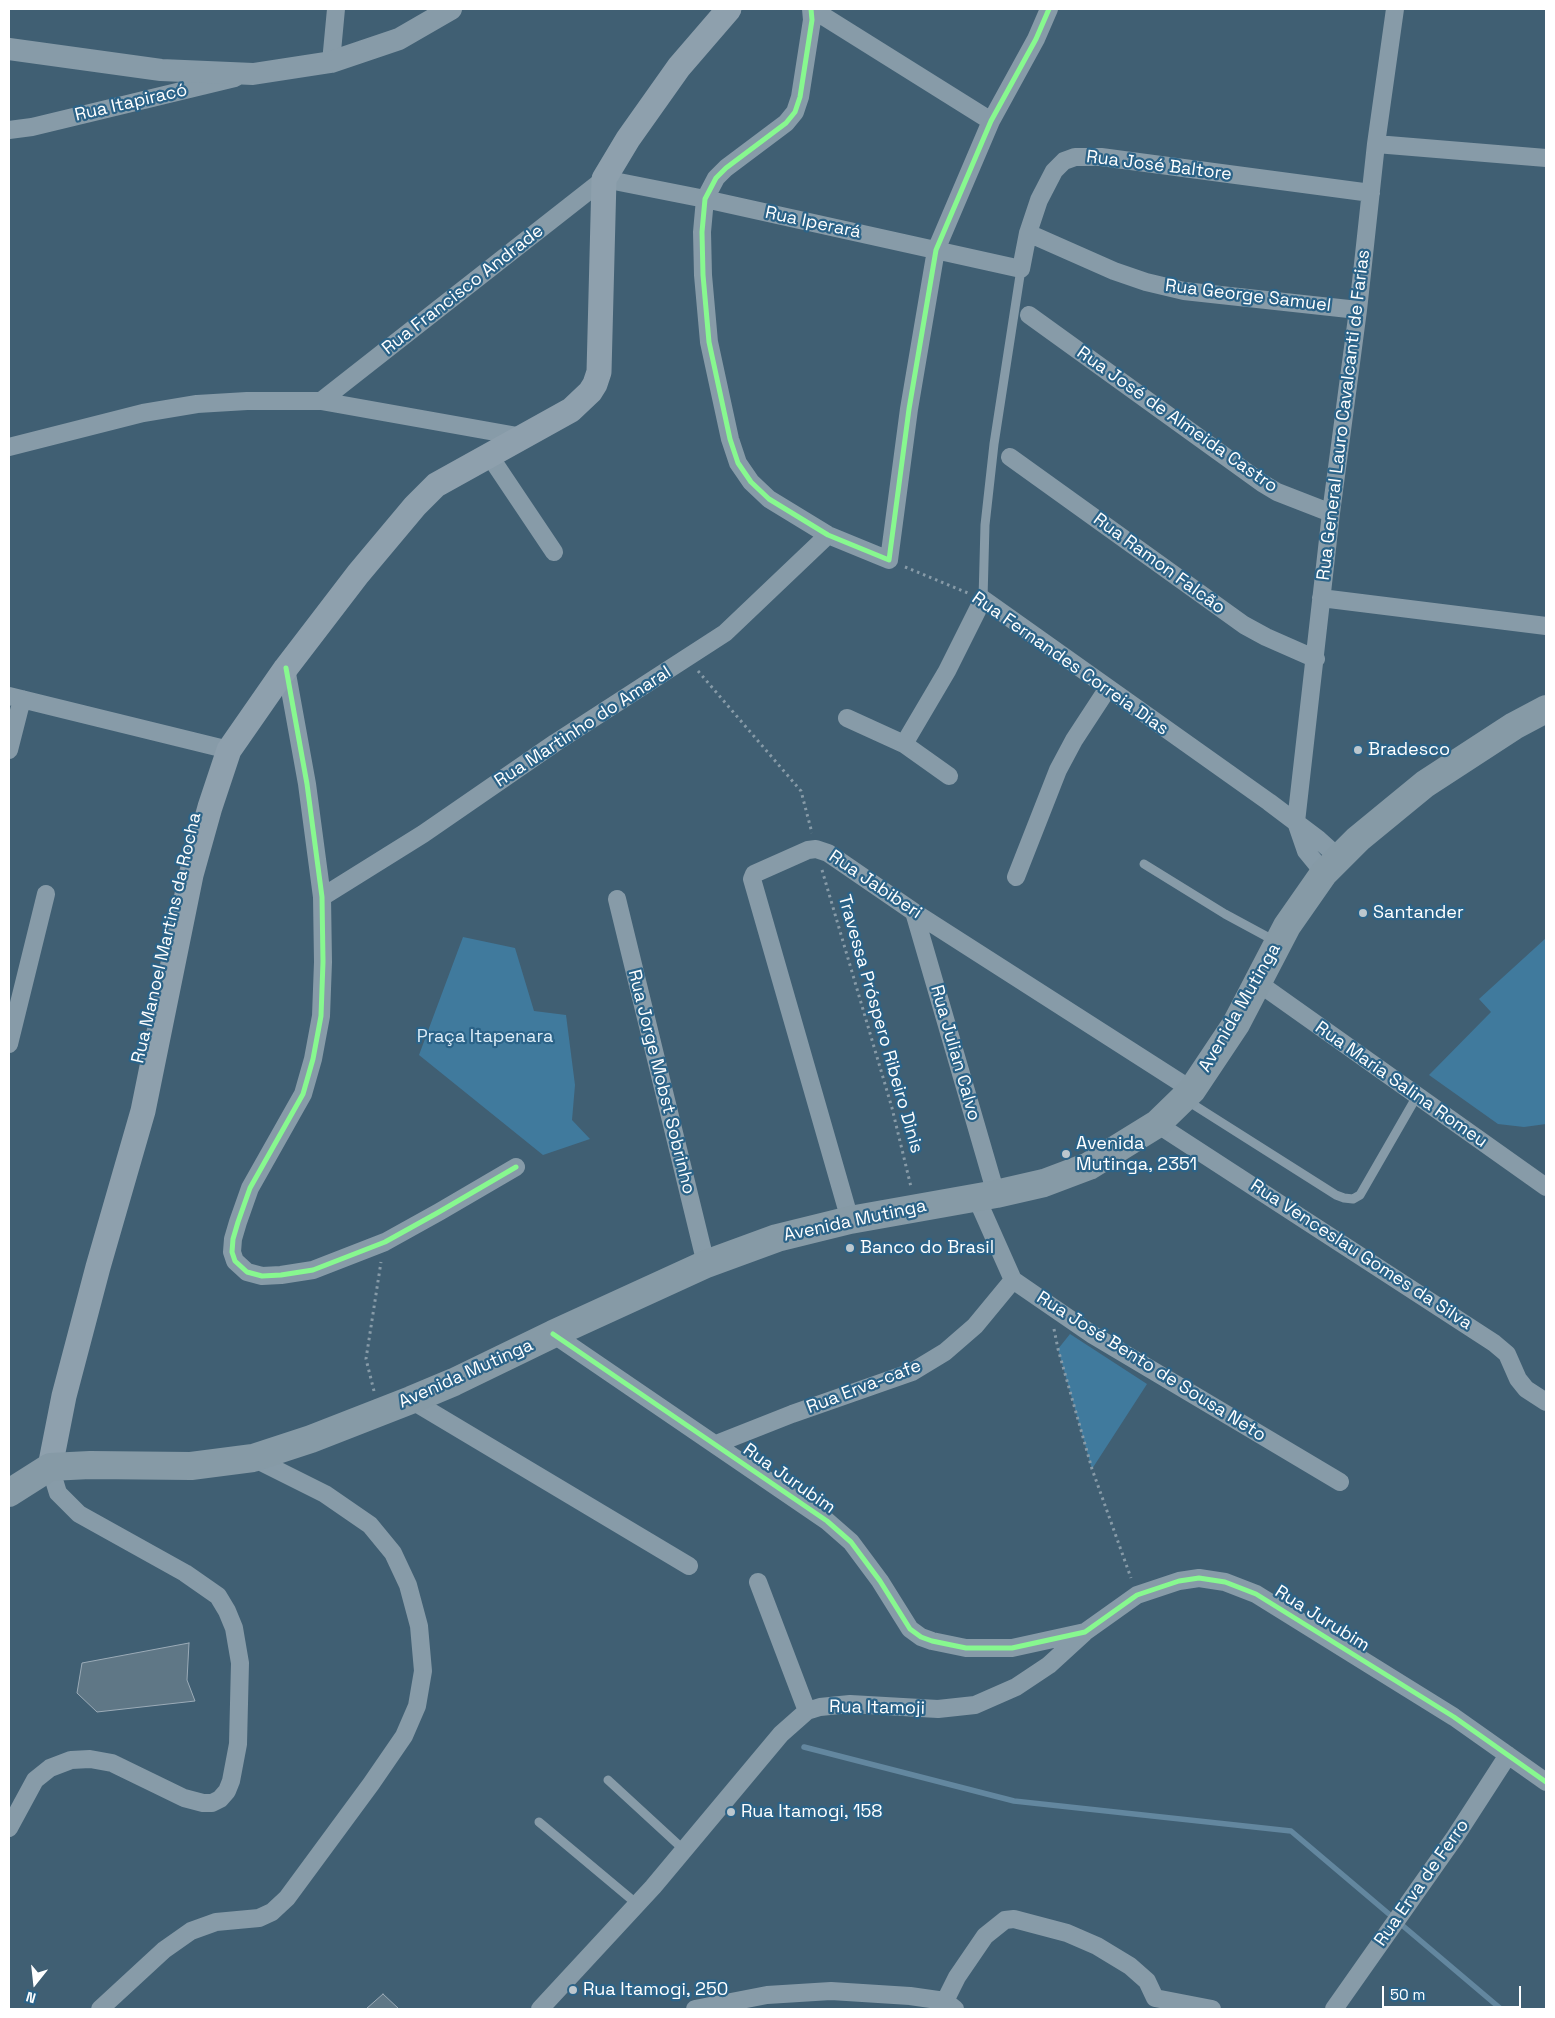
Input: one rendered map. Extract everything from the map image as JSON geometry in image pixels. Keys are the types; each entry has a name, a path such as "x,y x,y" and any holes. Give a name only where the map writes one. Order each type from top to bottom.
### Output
{"main road":[{"name":"Rua Manoel Martins da Rocha","path":"50,1467 64,1396 98,1267 143,1111 191,875 228,750 286,668 358,574 415,506 436,485 571,410 596,384 598,372 604,180 628,139 679,67 729,9"},
{"name":"Avenida Mutinga","path":"9,1493 50,1467 90,1465 191,1466 252,1458 311,1439 454,1382 706,1264 777,1238 850,1220 915,1207 986,1197 1044,1183 1089,1166 1158,1124 1187,1094 1236,1024 1287,926 1332,865 1358,839 1425,784 1514,726 1546,709"}],"street":[{"path":"331,62 336,9"},
{"path":"9,49 161,70 252,74 331,62 399,39 451,9"},
{"path":"812,9 991,121"},
{"path":"812,9 800,97 795,112 786,123 721,173 716,178 705,199 702,232 703,275 709,342 730,439 738,463 752,482 769,499 828,535 889,560 910,409 936,250 991,121 1036,40 1049,9"},
{"name":"Rua General Lauro Cavalcanti de Farias","path":"1296,822 1316,659 1331,513 1358,310 1376,144 1395,9"},
{"name":"Rua Itapiracó","path":"9,130 252,74"},
{"path":"1376,144 1546,158"},
{"name":"Rua José Baltore","path":"1021,269 1028,233 1039,200 1054,170 1064,161 1088,156 1371,194"},
{"name":"Rua Iperará","path":"604,180 705,199 1021,269"},
{"name":"Rua Francisco Andrade","path":"322,401 604,180"},
{"name":"Rua George Samuel","path":"1028,233 1114,271 1174,289 1358,310"},
{"name":"Rua José de Almeida Castro","path":"1029,315 1262,483 1277,492 1331,513"},
{"path":"9,447 143,413 197,404 248,401 322,401 523,438"},
{"path":"489,455 554,552"},
{"name":"Rua Ramon Falcão","path":"1010,457 1244,625 1316,659"},
{"name":"Rua Martinho do Amaral","path":"322,897 423,834 555,743 726,633 828,535"},
{"path":"1321,598 1546,626"},
{"path":"904,744 947,671 983,600"},
{"name":"Rua Fernandes Correia Dias","path":"983,600 1296,822"},
{"path":"286,668 307,784 322,897 323,962 321,1016 313,1059 303,1094 250,1188 238,1222 233,1239 232,1252 235,1261 247,1272 262,1276 280,1276 313,1270 385,1242 516,1167"},
{"path":"1016,877 1058,770 1074,740 1108,688"},
{"path":"9,750 16,698 228,750"},
{"path":"847,718 904,744 949,776"},
{"path":"1296,822 1306,851 1332,865"},
{"name":"Rua Jabiberi","path":"850,1220 752,879 754,874 816,849 828,854 1187,1094"},
{"path":"9,1044 46,894"},
{"name":"Rua Jorge Mobst Sobrinho","path":"617,899 706,1264"},
{"name":"Rua Julian Calvo","path":"914,912 986,1197"},
{"name":"Rua Maria Salina Romeu","path":"1257,982 1546,1188"},
{"name":"Rua Venceslau Gomes da Silva","path":"1158,1124 1494,1343 1507,1354 1518,1379 1526,1389 1546,1402"},
{"path":"986,1197 1013,1280"},
{"name":"Rua José Bento de Sousa Neto","path":"1013,1280 1093,1335 1340,1482"},
{"name":"Rua Erva-cafe","path":"716,1444 792,1414 912,1372 945,1352 975,1326 1013,1280"},
{"name":"Rua Jurubim","path":"553,1334 827,1521 851,1542 880,1581 910,1629 932,1642 966,1648 1012,1648 1085,1632 1137,1595 1179,1581 1200,1578 1226,1582 1256,1594 1454,1717 1546,1782"},
{"path":"411,1400 689,1566"},
{"path":"100,2009 164,1950 191,1931 216,1922 259,1918 272,1912 287,1898 404,1736 417,1706 423,1671 419,1626 408,1585 394,1553 370,1525 326,1494 252,1458"},
{"path":"9,1828 35,1780 50,1768 71,1760 90,1759 112,1763 184,1798 203,1803 212,1803 220,1799 227,1791 231,1781 238,1744 240,1663 234,1628 228,1611 218,1596 186,1573 79,1514 58,1493 50,1467"},
{"path":"758,1582 807,1711"},
{"name":"Rua Itamoji","path":"540,2009 637,1904 780,1734 807,1711 820,1707 850,1704 938,1708 975,1705 1016,1687 1049,1665 1085,1632"},
{"name":"Rua Erva de Ferro","path":"1334,2009 1455,1838 1508,1755"},
{"path":"695,2009 767,1995 831,1991 910,1996 950,2005 957,1977 985,1936 1005,1920 1014,1919 1067,1932 1097,1946 1130,1966 1147,1982 1155,2004 1212,2009"}],"lane":[{"path":"983,600 985,525 994,444 1021,269"},
{"path":"1144,864 1225,914 1278,943"},
{"path":"1187,1094 1336,1195 1353,1199 1360,1195 1417,1096"},
{"path":"608,1780 683,1849"},
{"path":"539,1822 637,1904"}],"path":[{"path":"379,1412 366,1359 385,1242"},
{"path":"1049,1304 1058,1349 1092,1469 1137,1595"}],"green space":[{"name":"Praça Itapenara","path":"463,937 515,948 534,1011 566,1015 575,1085 572,1120 590,1139 543,1155 419,1055"},
{"path":"1546,938 1546,1124 1524,1127 1498,1124 1429,1075 1491,1012 1479,999"},
{"path":"1070,1334 1147,1384 1092,1469 1058,1349"}],"building":[{"path":"189,1643 187,1680 195,1701 97,1712 77,1693 82,1663"},
{"path":"383,1994 399,2009 366,2009"}],"waterway":[{"path":"804,1747 1014,1801 1291,1831 1501,2009"}],"cycle path":[{"path":"811,9 812,20 800,97 795,112 786,123 726,168 716,178 705,199 702,232 703,275 709,342 730,439 738,463 751,482 769,499 828,535 889,560 909,409 936,250 991,121 1036,39 1049,9"},
{"path":"286,668 307,784 322,897 323,962 321,1016 313,1059 303,1094 250,1188 238,1222 233,1239 232,1252 235,1261 247,1272 262,1276 313,1270 385,1242 516,1167"},
{"path":"553,1334 827,1521 851,1542 880,1581 910,1629 921,1637 966,1648 1012,1648 1085,1632 1137,1595 1179,1581 1199,1578 1225,1582 1256,1594 1454,1717 1546,1782"}],"place":[{"name":"Bradesco","path":"1358,750"},
{"name":"Santander","path":"1363,913"},
{"name":"Avenida Mutinga, 2351","path":"1066,1154"},
{"name":"Banco do Brasil","path":"850,1248"},
{"name":"Rua Itamogi, 158","path":"731,1812"},
{"name":"Rua Itamogi, 250","path":"573,1990"}]}
